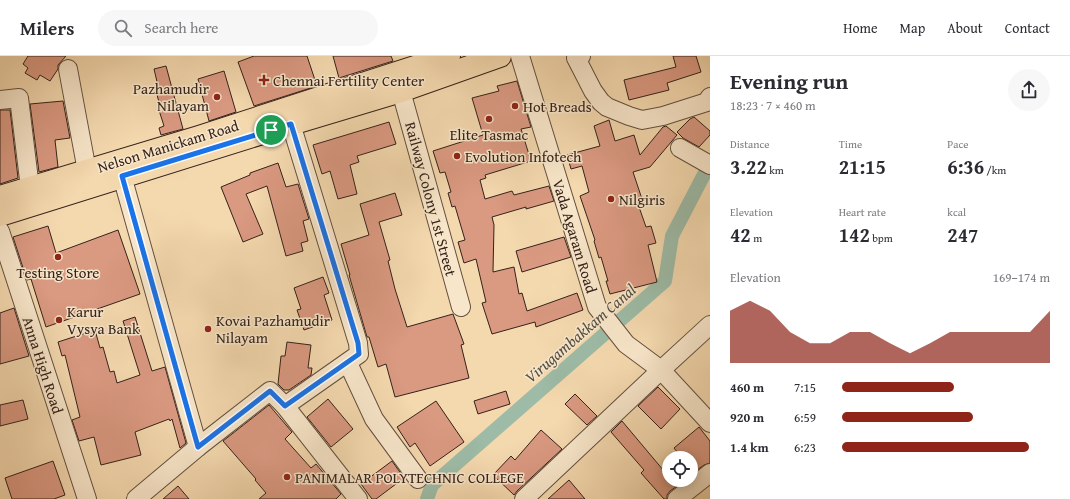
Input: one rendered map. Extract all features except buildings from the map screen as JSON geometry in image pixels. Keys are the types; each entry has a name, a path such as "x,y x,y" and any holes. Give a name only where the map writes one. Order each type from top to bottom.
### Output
{"main road":[{"name":"Nelson Manickam Road","path":"0,197 87,171 401,91 500,56"},
{"name":"Nelson Manickam Road","path":"0,215 122,176 277,123 443,57"}],"street":[{"name":"Vada Agaram Road","path":"520,56 597,307 626,344 660,370 710,423"},
{"path":"577,57 592,91 601,102 607,107 629,116 642,120 663,116 707,102 710,98"},
{"path":"68,69 87,171"},
{"name":"Railway Colony 1st Street","path":"401,91 461,307"},
{"path":"0,100 19,98 30,188"},
{"path":"277,123 358,343 359,354 285,406"},
{"path":"680,148 707,164"},
{"path":"122,176 198,447"},
{"name":"Anna High Road","path":"0,231 22,291 87,499"},
{"path":"524,499 660,370 710,325"},
{"path":"348,362 374,419 418,479"},
{"path":"136,499 198,447 270,391 285,406 356,498"},
{"path":"677,499 710,473"}],"waterway":[{"name":"Virugambakkam Canal","path":"427,499 432,485 665,281 672,236 710,163"}],"place":[{"name":"Chennai Fertility Center","path":"264,80"},
{"name":"Pazhamudir Nilayam","path":"217,97"},
{"name":"Hot Breads","path":"515,106"},
{"name":"Elite Tasmac","path":"489,119"},
{"name":"Evolution Infotech","path":"457,156"},
{"name":"Nilgiris","path":"611,199"},
{"name":"Testing Store","path":"58,257"},
{"name":"Karur Vysya Bank","path":"59,320"},
{"name":"Kovai Pazhamudir Nilayam","path":"208,329"},
{"name":"PANIMALAR POLYTECHNIC COLLEGE","path":"287,477"}],"route":[{"path":"291,124 358,343 359,354 285,406 270,391 198,447 122,176 271,130 291,124"}]}
